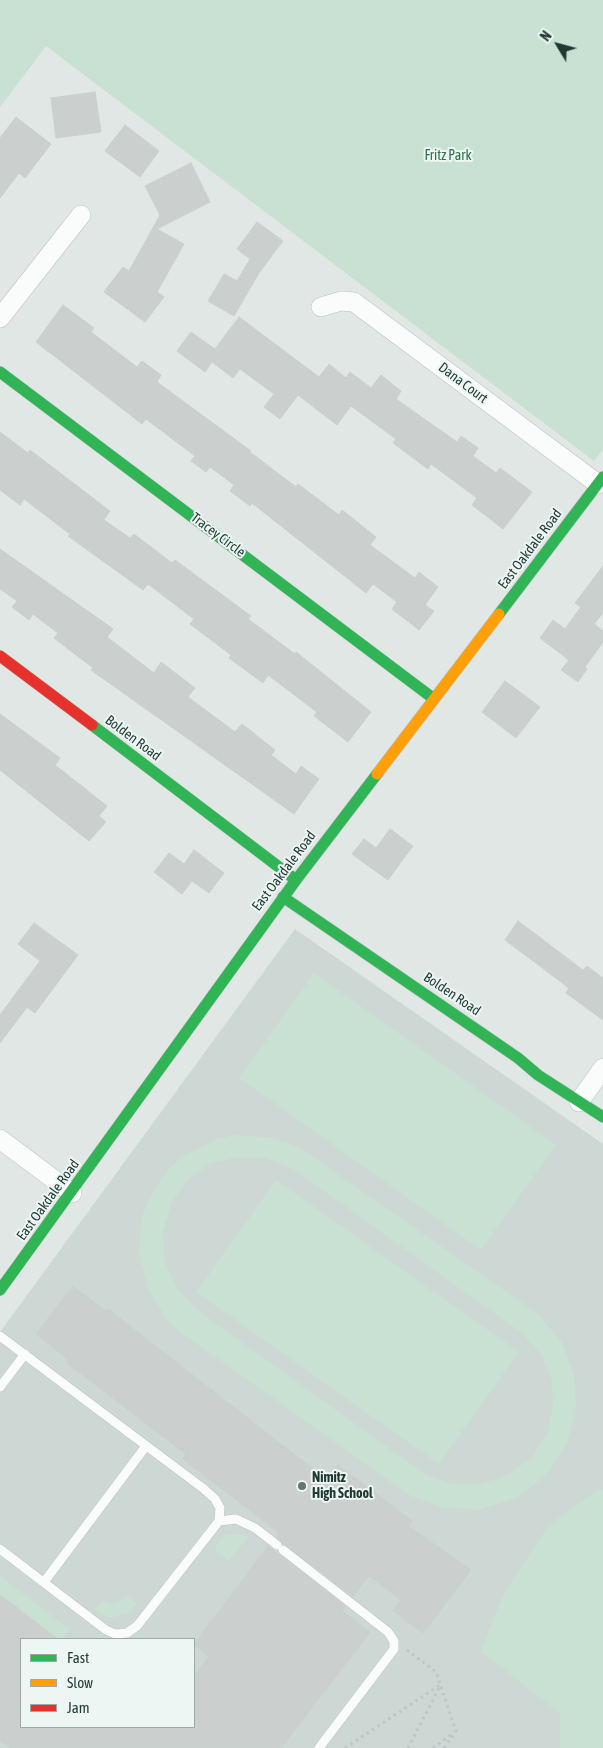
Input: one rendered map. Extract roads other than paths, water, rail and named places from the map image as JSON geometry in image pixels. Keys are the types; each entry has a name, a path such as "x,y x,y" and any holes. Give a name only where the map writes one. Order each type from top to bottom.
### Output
{"street":[{"path":"0,318 81,214"},
{"name":"Dana Court","path":"321,307 341,301 354,302 600,481"},
{"name":"Tracey Circle","path":"0,372 434,699"},
{"name":"East Oakdale Road","path":"0,1290 72,1193 283,897 600,481"},
{"name":"Bolden Road","path":"0,656 296,880"},
{"name":"Bolden Road","path":"283,897 603,1117"},
{"path":"579,1102 603,1068"},
{"path":"0,1139 72,1193"}],"lane":[{"path":"0,1336 215,1499 220,1508 219,1521 138,1626 127,1634 115,1634 106,1630 0,1549"},
{"path":"0,1387 25,1354"},
{"path":"44,1582 146,1446"},
{"path":"219,1521 236,1519 255,1528 388,1632 394,1641 394,1649 318,1748"}],"place":[{"name":"Nimitz High School","path":"302,1486"}],"park label":[{"name":"Fritz Park","path":"448,156"}]}
